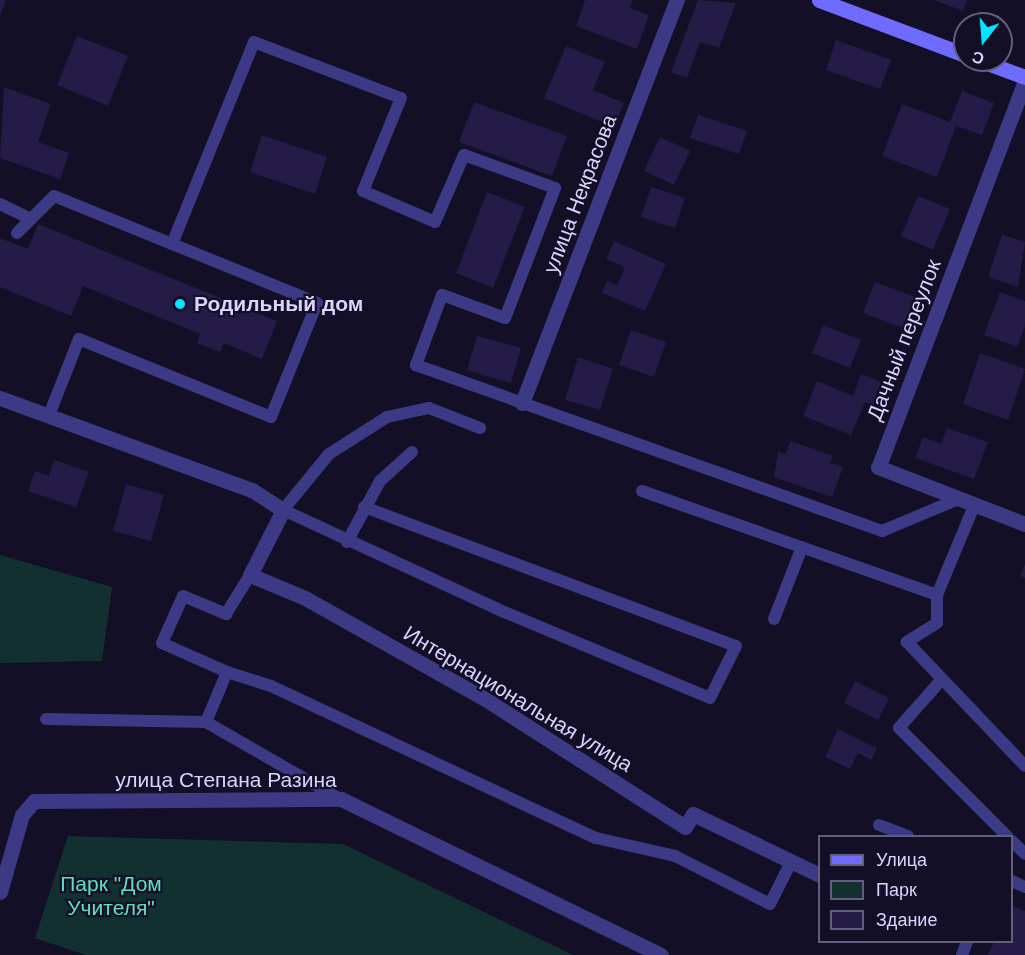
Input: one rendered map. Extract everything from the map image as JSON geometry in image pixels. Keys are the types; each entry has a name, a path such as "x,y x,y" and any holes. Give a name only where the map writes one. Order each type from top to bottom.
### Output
{"street":[{"name":"улица Некрасова","path":"522,403 677,0"},
{"path":"819,0 953,50"},
{"path":"1008,72 1025,79"},
{"name":"Дачный переулок","path":"1025,79 878,467 956,500 1025,524"},
{"path":"0,398 252,490 283,510 250,575"},
{"name":"Интернациональная улица","path":"250,575 305,598 485,699 685,827 693,814 790,864 818,874"},
{"name":"улица Степана Разина","path":"0,892 22,815 34,801 341,799 661,955"}],"lane":[{"path":"172,244 254,42 401,98 363,191 435,222 464,155 555,188 505,318 442,295 416,365 882,531 956,500"},
{"path":"17,233 54,196 317,303 271,417 79,339 49,415"},
{"path":"0,204 31,219"},
{"path":"364,507 736,646 710,698 347,542 283,510 329,454 387,417 429,408 480,428"},
{"path":"347,542 380,481 412,453"},
{"path":"642,491 938,595"},
{"path":"974,506 938,595 937,623 907,642 1025,766"},
{"path":"774,619 802,547"},
{"path":"250,575 226,614 183,596 162,643 227,672 271,686 596,838 675,856 770,904 790,864"},
{"path":"206,722 227,672"},
{"path":"942,679 899,728 1005,835"},
{"path":"46,719 206,722 341,799"},
{"path":"879,825 903,835"},
{"path":"1013,843 1025,854"}],"green space":[{"path":"0,555 112,587 102,661 0,663"},
{"name":"Парк \"Дом Учителя\"","path":"68,836 343,844 573,955 86,955 35,938"}],"building":[{"path":"0,0 6,0 0,16"},
{"path":"585,0 633,0 630,8 649,15 637,49 576,26"},
{"path":"698,0 736,3 719,48 700,42 687,78 671,72"},
{"path":"934,0 967,0 963,11"},
{"path":"77,36 128,56 108,106 57,85"},
{"path":"836,40 891,60 880,89 826,70"},
{"path":"566,46 605,62 593,90 624,103 614,127 544,98"},
{"path":"4,87 51,104 38,142 69,153 60,179 0,158"},
{"path":"962,91 994,103 982,135 956,126 937,177 882,156 902,104 950,122"},
{"path":"474,102 567,136 552,176 459,142"},
{"path":"698,115 747,131 739,154 690,138"},
{"path":"262,135 327,157 315,194 250,172"},
{"path":"660,137 690,151 674,185 644,171"},
{"path":"651,187 685,198 675,228 641,217"},
{"path":"487,192 525,207 493,288 456,273"},
{"path":"918,196 950,209 933,250 901,236"},
{"name":"Родильный дом","path":"38,224 277,321 262,359 224,343 220,352 197,343 200,334 83,286 71,316 0,287 0,238 28,249"},
{"path":"1002,235 1025,242 1018,287 988,277"},
{"path":"614,241 666,264 645,311 602,293 607,281 617,285 625,267 606,259"},
{"path":"875,282 915,297 903,328 863,313"},
{"path":"1000,292 1025,301 1025,326 1017,347 984,335"},
{"path":"823,325 861,340 850,368 812,353"},
{"path":"631,330 666,342 654,377 619,365"},
{"path":"477,336 521,348 511,383 467,370"},
{"path":"980,353 1025,369 1008,420 963,404"},
{"path":"578,357 613,369 600,410 565,400"},
{"path":"861,374 888,385 880,407 865,402 851,435 803,416 817,381 853,396"},
{"path":"947,428 988,442 974,479 915,458 923,437 941,444"},
{"path":"790,441 833,456 830,463 843,467 832,497 774,477 778,452 786,454"},
{"path":"54,460 89,472 76,507 28,491 35,471 49,476"},
{"path":"126,484 164,495 151,541 113,531"},
{"path":"1025,564 1025,578 1020,576"},
{"path":"855,681 889,698 878,720 844,703"},
{"path":"838,729 877,748 871,760 858,753 850,769 825,757"},
{"path":"1013,906 1025,911 1025,955 988,955 994,943 1013,943"}],"place":[{"name":"Родильный дом","path":"180,304"}]}
